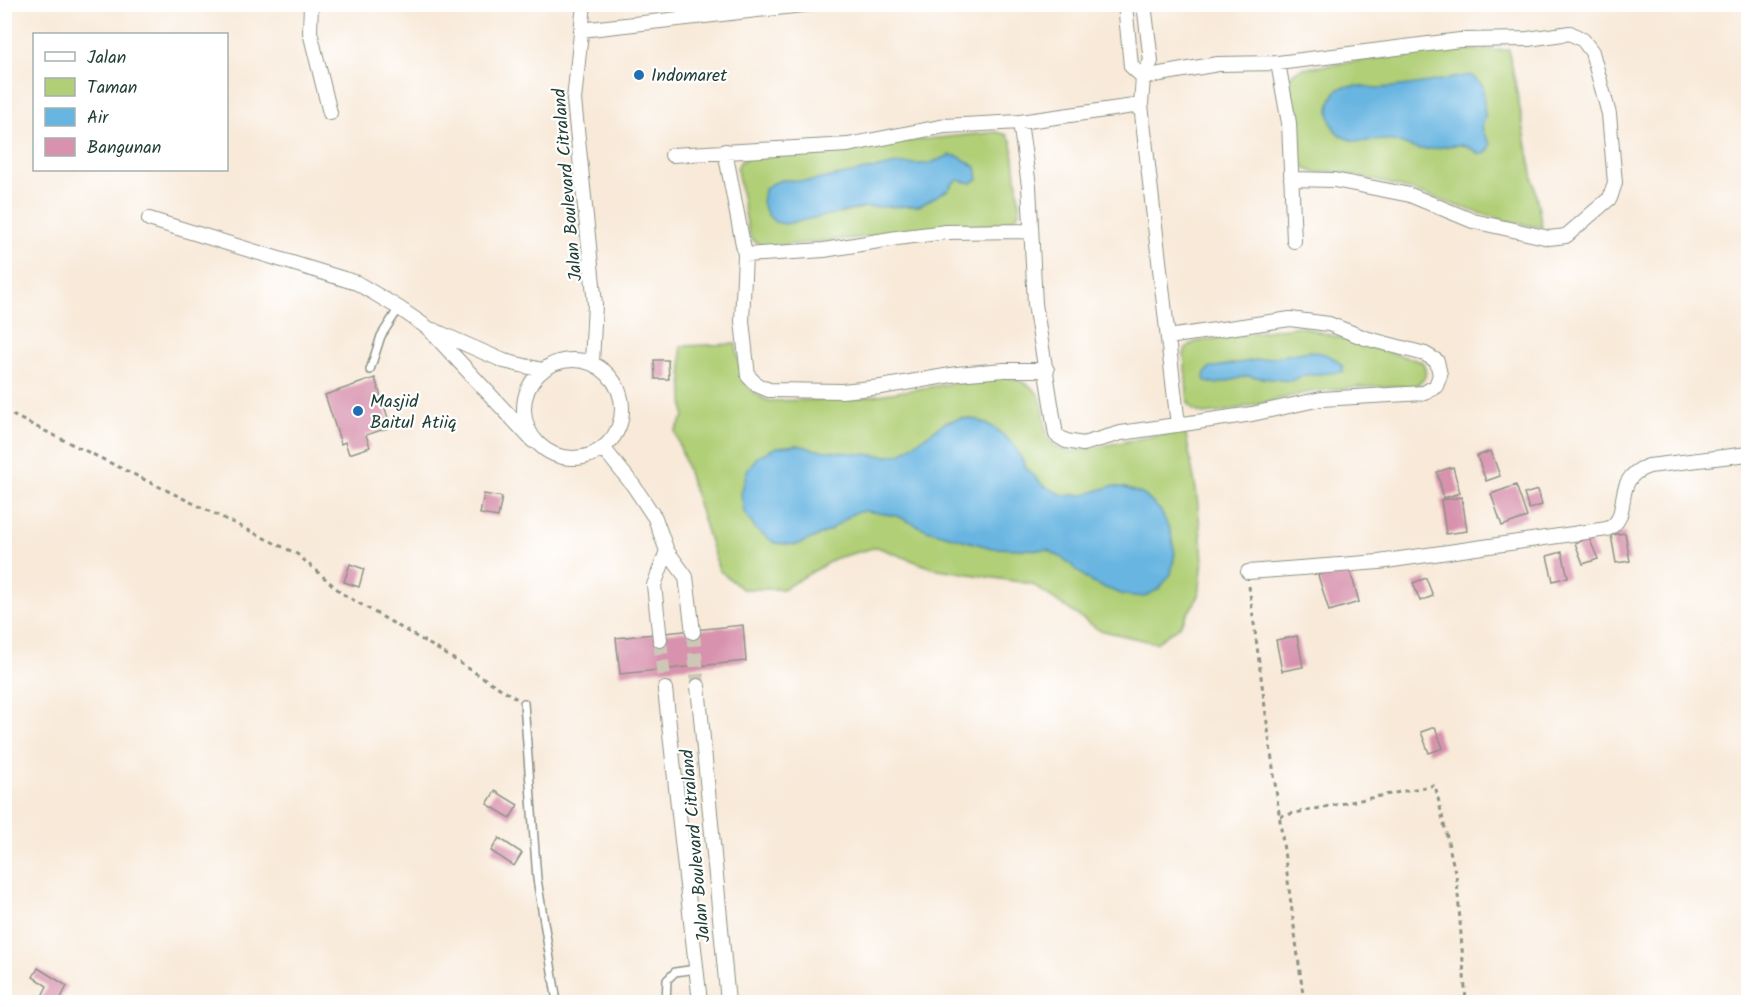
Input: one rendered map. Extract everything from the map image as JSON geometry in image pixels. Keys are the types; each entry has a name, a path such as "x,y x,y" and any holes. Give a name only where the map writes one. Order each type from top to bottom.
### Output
{"street":[{"path":"311,4 310,32 330,113"},
{"name":"Jalan Boulevard Citraland","path":"584,4 574,100 595,304 592,363"},
{"path":"581,30 698,11 811,4"},
{"path":"1125,4 1131,66 1143,77"},
{"path":"1144,4 1151,61 1143,77 1141,105 1178,425"},
{"path":"1143,77 1218,64 1278,63 1460,40 1528,39 1570,33 1583,40 1592,52 1609,114 1615,183 1610,198 1566,236 1549,238 1473,221 1410,195 1334,180 1292,179"},
{"path":"1278,63 1289,123 1294,241"},
{"path":"672,155 848,145 945,126 1020,122 1141,105"},
{"path":"1020,122 1029,186 1035,304 1056,435 1066,441 1083,444 1121,433 1252,414 1321,399 1424,393 1436,386 1440,375 1437,361 1425,354 1365,338 1329,324 1290,319 1168,337"},
{"path":"725,151 745,255 742,321 748,376 757,385 769,390 842,391 957,374 1004,370 1047,370"},
{"path":"149,219 357,283 428,328 504,361 542,370"},
{"path":"745,255 824,250 946,232 1030,231"},
{"path":"428,328 533,441 554,456 580,459 604,449 620,428 623,402 612,378 592,363 566,359 542,370 526,391 523,417 533,441"},
{"path":"604,449 633,485 655,518 667,551 686,577 693,632"},
{"path":"1248,572 1379,562 1607,530 1615,526 1619,519 1628,480 1636,471 1649,466 1749,454"},
{"path":"660,640 654,585 667,551"},
{"name":"Jalan Boulevard Citraland","path":"698,686 728,1002"},
{"name":"Jalan Boulevard Citraland","path":"665,689 700,1002"}],"lane":[{"path":"370,370 381,336 399,308"},
{"path":"524,703 537,879 557,1002"},
{"path":"666,1002 667,980 675,972 696,969"}],"path":[{"path":"4,411 297,554 343,594 524,703"},
{"path":"1248,572 1304,1002"},
{"path":"1280,816 1435,785 1457,881 1466,1002"}],"green space":[{"path":"1438,50 1509,50 1542,227 1499,219 1394,185 1353,175 1318,173 1306,168 1300,160 1288,84 1292,74 1300,69"},
{"path":"997,132 1007,135 1012,142 1020,210 1016,217 1007,223 766,247 754,241 749,234 737,169 740,162 749,157"},
{"path":"1299,326 1422,362 1425,376 1414,386 1359,387 1310,392 1223,412 1203,414 1193,410 1188,403 1184,354 1187,347 1195,342"},
{"path":"736,344 741,370 748,385 760,397 769,401 853,399 1000,376 1023,382 1037,393 1043,407 1049,439 1053,445 1061,449 1072,452 1185,430 1197,495 1203,560 1199,596 1179,627 1156,643 1099,630 1032,584 932,568 877,547 836,558 783,589 742,589 719,570 675,431 684,417 681,346"}],"water":[{"path":"1471,75 1483,86 1485,118 1482,126 1491,144 1485,154 1479,154 1471,148 1457,145 1418,149 1392,141 1350,140 1337,132 1330,119 1332,97 1343,87 1392,87"},
{"path":"950,155 960,157 976,167 978,179 971,183 958,180 948,190 919,206 867,207 785,224 775,222 768,215 762,203 764,190 771,184 782,180 810,181 898,164 928,164"},
{"path":"1310,351 1332,357 1343,367 1343,372 1305,375 1290,381 1247,376 1217,384 1205,381 1204,376 1209,368"},
{"path":"961,418 978,420 995,428 1014,445 1027,469 1044,486 1063,495 1083,495 1112,486 1126,488 1144,495 1160,510 1170,530 1175,553 1171,574 1159,589 1144,597 1124,595 1092,583 1064,559 1048,550 992,548 927,530 897,516 865,511 854,513 827,532 797,545 775,543 756,530 744,512 741,494 747,470 758,456 777,447 798,445 817,450 887,456 900,454 946,422"}],"building":[{"path":"654,360 668,360 669,379 655,379"},
{"name":"Masjid Baitul Atiiq","path":"375,378 391,427 366,435 370,447 349,454 345,442 341,444 325,395"},
{"path":"1491,451 1500,476 1486,481 1477,456"},
{"path":"1453,467 1460,493 1444,498 1437,472"},
{"path":"1516,485 1527,517 1502,526 1491,494"},
{"path":"1538,490 1542,505 1529,509 1524,494"},
{"path":"484,494 502,497 498,517 480,514"},
{"path":"1462,497 1467,531 1446,534 1441,500"},
{"path":"1625,533 1630,561 1616,563 1611,535"},
{"path":"1589,538 1598,559 1583,564 1575,543"},
{"path":"1562,552 1568,577 1553,581 1547,556"},
{"path":"350,564 364,569 359,587 344,582"},
{"path":"1349,566 1359,602 1329,611 1318,575"},
{"path":"1426,578 1433,596 1420,601 1413,583"},
{"path":"743,625 746,661 620,674 616,638"},
{"path":"1297,636 1303,667 1282,671 1276,640"},
{"path":"1435,727 1443,748 1429,753 1421,732"},
{"path":"495,791 518,805 510,818 487,804"},
{"path":"499,838 522,853 514,866 491,851"},
{"path":"38,968 67,986 59,1002 39,1002 47,986 33,977"}],"tunnel":[{"path":"693,632 698,686"},
{"path":"660,640 665,689"}],"place":[{"name":"Indomaret","path":"639,75"},
{"name":"Masjid Baitul Atiiq","path":"358,411"}]}
